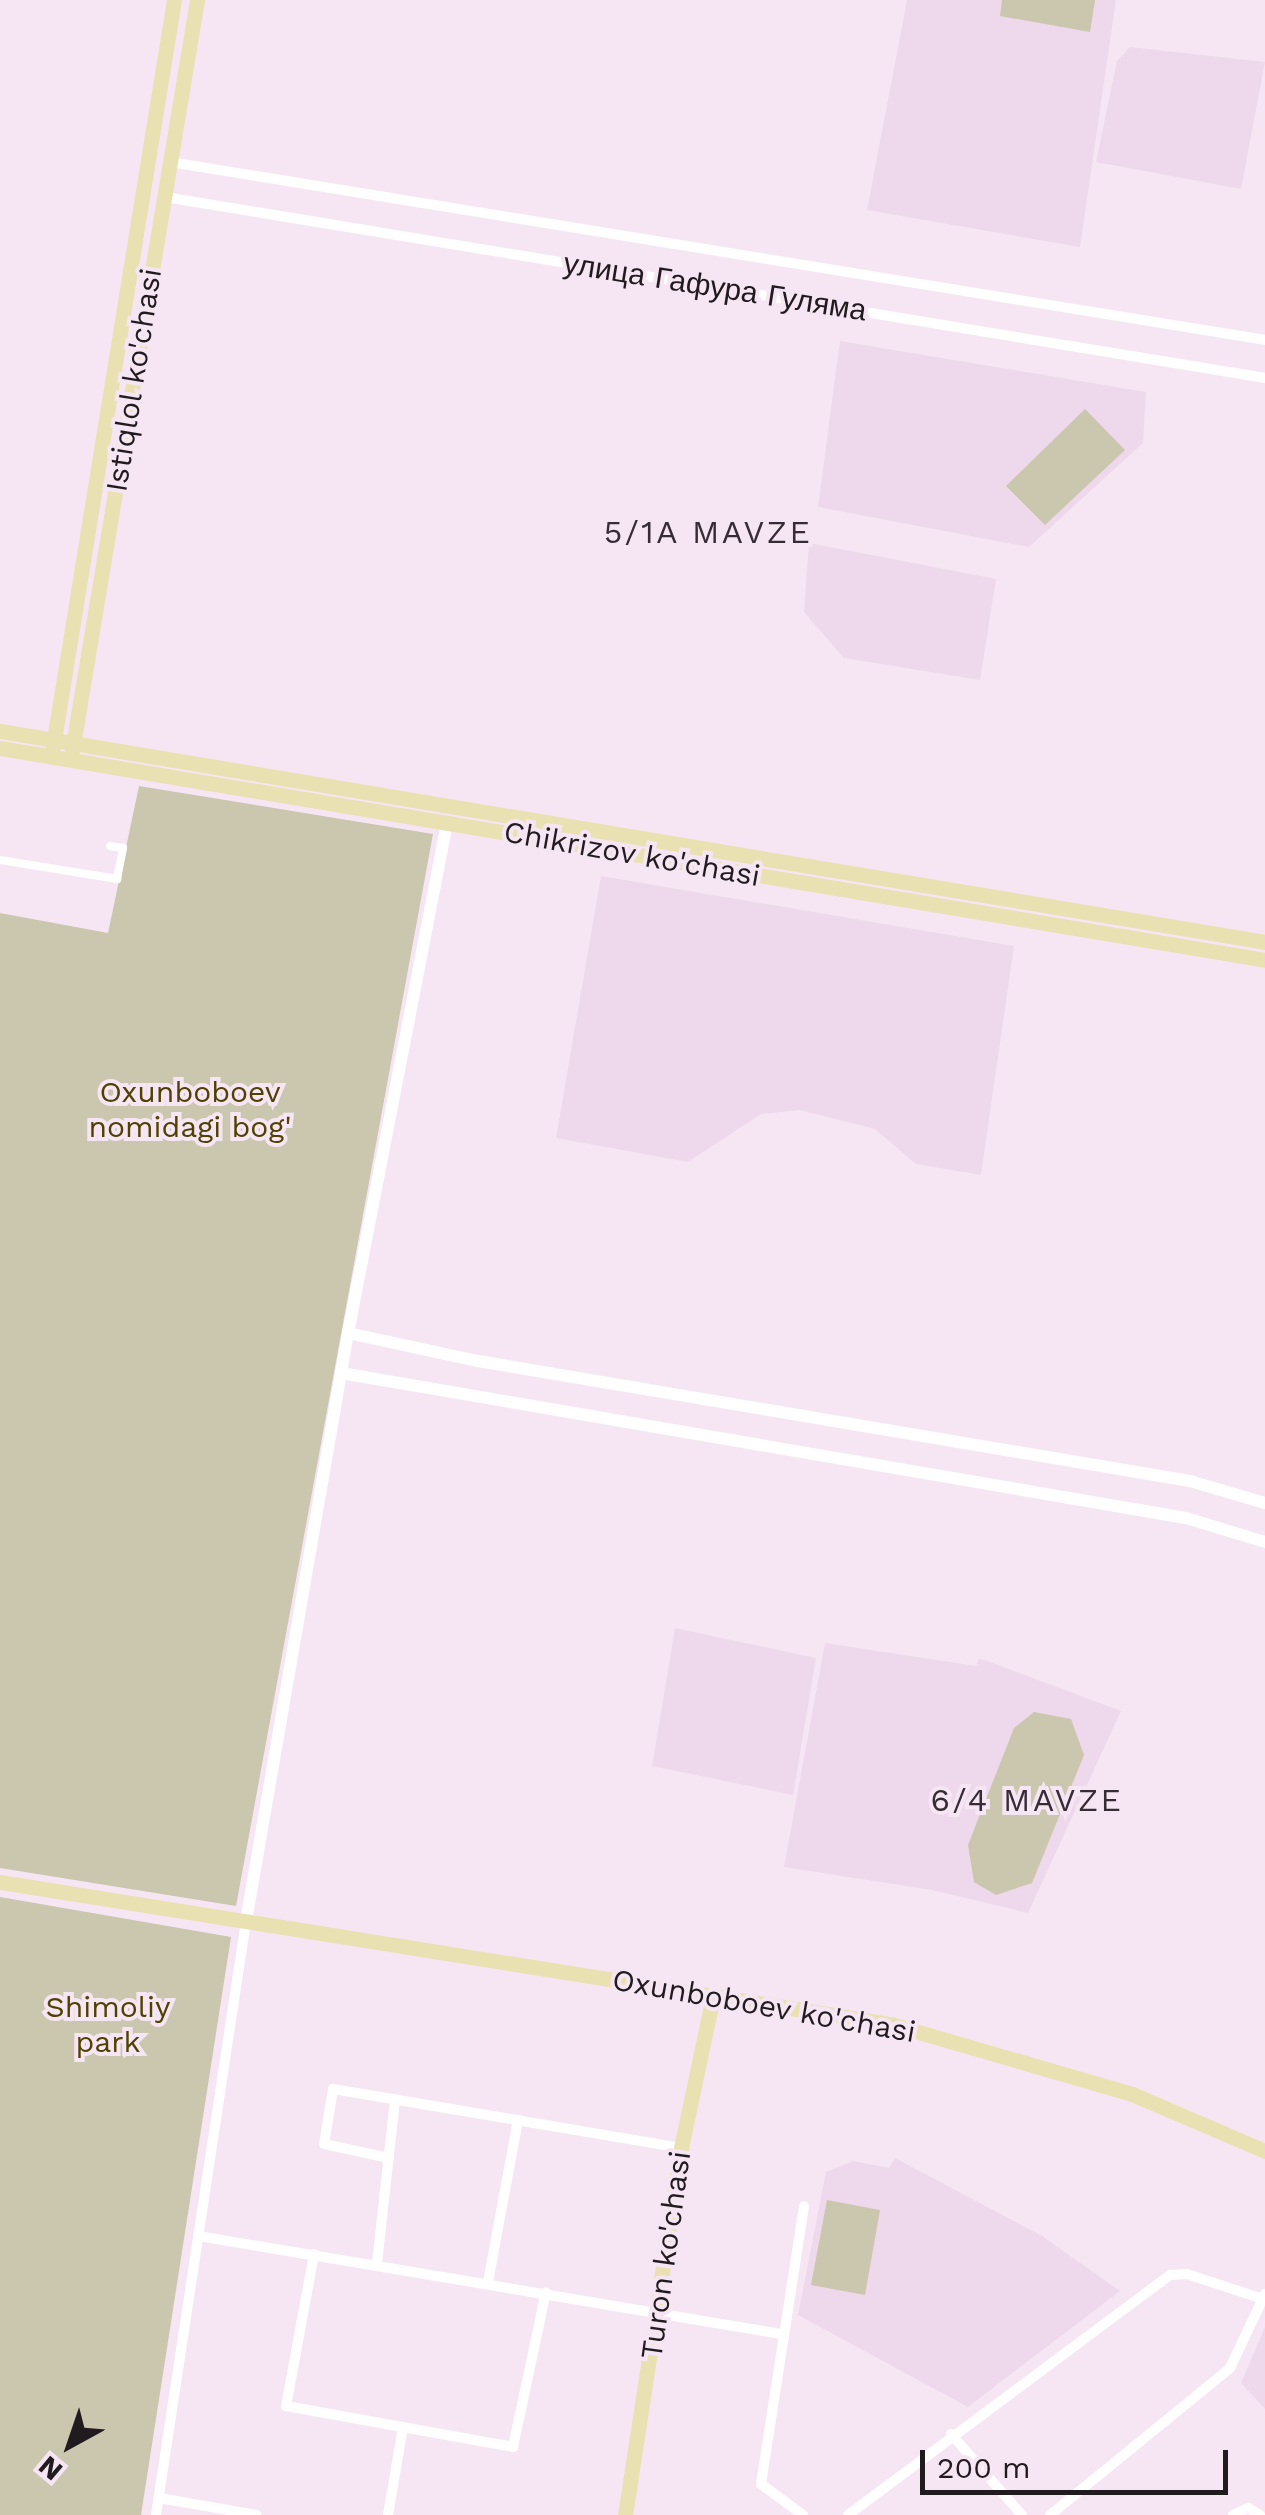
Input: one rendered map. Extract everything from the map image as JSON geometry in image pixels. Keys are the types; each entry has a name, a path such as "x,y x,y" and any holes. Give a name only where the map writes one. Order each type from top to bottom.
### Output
{"main road":[{"name":"Istiqlol ko'chasi","path":"52,748 174,0"},
{"name":"Istiqlol ko'chasi","path":"72,752 197,0"},
{"path":"158,94 180,99"},
{"name":"Chikrizov ko'chasi","path":"0,731 52,748 125,761 1265,942"},
{"name":"Chikrizov ko'chasi","path":"0,748 52,748"},
{"name":"Chikrizov ko'chasi","path":"125,761 447,823 1265,960"},
{"name":"Oxunboboev ko'chasi","path":"0,1882 891,2024 1132,2094 1265,2152"},
{"name":"Turon ko'chasi","path":"625,2515 681,2148 712,1996"}],"street":[{"path":"170,162 1265,340"},
{"name":"улица Гафура Гуляма","path":"165,197 1265,378"},
{"path":"156,2515 246,1921 348,1333 447,823"},
{"path":"0,860 117,879 123,848 110,846"},
{"path":"348,1333 478,1361 1172,1478 1265,1503"},
{"path":"341,1373 1186,1518 1265,1542"},
{"path":"389,2158 324,2144 332,2089 681,2148"},
{"path":"377,2263 394,2099"},
{"path":"488,2282 518,2120"},
{"path":"803,2515 762,2484 781,2334 804,2206"},
{"path":"198,2236 377,2263 781,2334"},
{"path":"314,2254 286,2406 403,2428 513,2446 546,2292"},
{"path":"848,2515 951,2434 1170,2275 1187,2274 1264,2296 1230,2368 1050,2515"},
{"path":"388,2515 403,2428"},
{"path":"951,2434 1022,2515"},
{"path":"159,2498 257,2515"},
{"path":"1234,2515 1248,2508 1260,2515"}],"shaded area":[{"path":"907,0 1116,0 1080,247 867,210"},
{"path":"1130,47 1265,62 1241,189 1096,162 1117,61"},
{"path":"840,341 1146,392 1143,443 1029,547 818,507"},
{"path":"809,543 996,579 980,680 844,658 804,612"},
{"path":"601,876 1014,946 981,1175 916,1164 875,1129 800,1110 761,1114 688,1162 556,1138"},
{"path":"675,1628 816,1658 793,1795 652,1766"},
{"path":"825,1643 976,1666 979,1658 1121,1711 1028,1913 932,1890 784,1867"},
{"path":"895,2158 1042,2236 1120,2291 968,2407 798,2315 826,2172 853,2161 889,2168"},
{"path":"1265,2327 1265,2409 1241,2383"}],"green space":[{"path":"1002,0 1095,0 1090,32 1000,16"},
{"path":"1085,409 1125,450 1045,525 1006,486"},
{"name":"Oxunboboev nomidagi bog'","path":"139,786 433,834 236,1906 0,1868 0,913 108,933"},
{"path":"1034,1712 1071,1719 1084,1755 1032,1883 996,1895 974,1882 968,1845 1014,1728"},
{"name":"Shimoliy park","path":"0,1897 231,1937 141,2515 0,2515"},
{"path":"827,2200 880,2210 865,2295 811,2285"}],"district":[{"name":"5/1A MAVZE","path":"708,532"},
{"name":"6/4 MAVZE","path":"1027,1800"}]}
